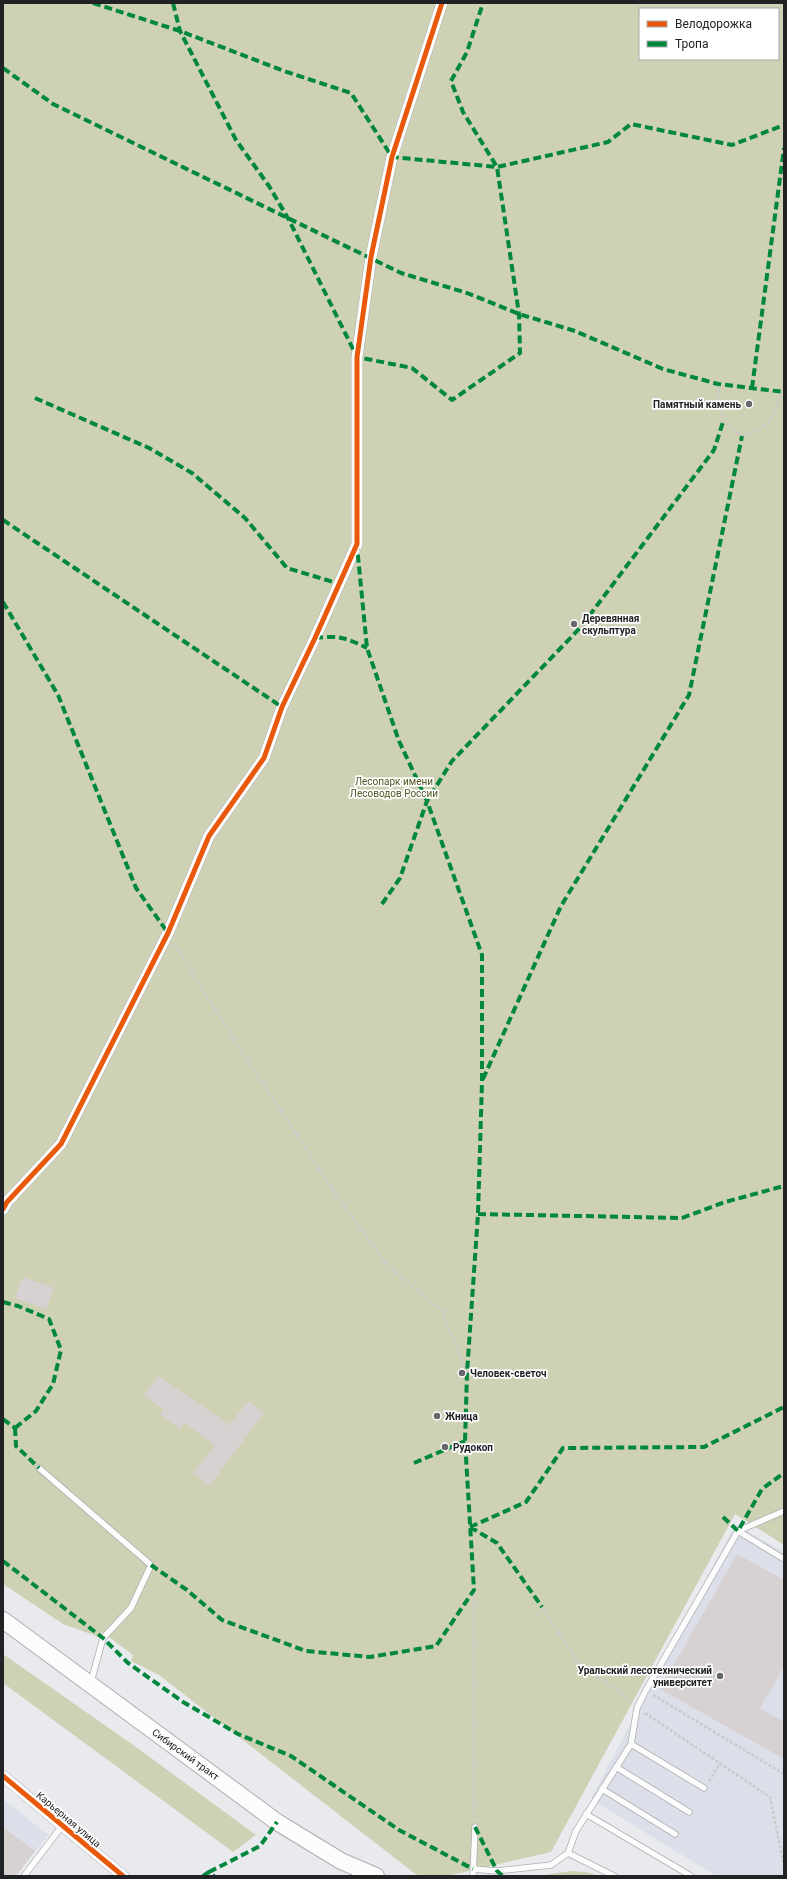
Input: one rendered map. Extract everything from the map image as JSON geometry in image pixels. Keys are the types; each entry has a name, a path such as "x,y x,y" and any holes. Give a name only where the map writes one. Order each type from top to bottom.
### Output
{"main road":[{"name":"Сибирский тракт","path":"3,1620 278,1822 341,1861 376,1876"}],"street":[{"path":"3,1209 7,1202 61,1144 168,933 209,836 264,758 282,708 357,544 357,357 371,257 392,157 442,3"},
{"name":"Карьерная улица","path":"3,1776 123,1876"}],"lane":[{"path":"39,1468 151,1565 131,1608 103,1638 91,1684"},
{"path":"473,1869 498,1871 551,1865 568,1853 576,1831 631,1744 637,1708 646,1690 738,1531 784,1511"},
{"path":"738,1531 784,1559"},
{"path":"631,1744 704,1788"},
{"path":"616,1767 689,1812"},
{"path":"602,1789 675,1834"},
{"path":"586,1814 690,1876"},
{"path":"24,1876 62,1826"},
{"path":"473,1876 475,1827"},
{"path":"568,1853 614,1876"}],"path":[{"path":"718,384 723,422 742,436 761,430 776,413 781,391"},
{"path":"168,933 233,1038 337,1196 387,1265 442,1312 467,1374"},
{"path":"474,1590 475,1827"},
{"path":"542,1607 580,1665 615,1688 637,1708 721,1762 770,1797 784,1866"},
{"path":"646,1690 784,1774"},
{"path":"704,1788 721,1762"}],"shaded area":[{"name":"Уральский лесотехнический университет","path":"735,1524 784,1552 784,1876 716,1876 591,1799"},
{"path":"3,1799 48,1835 16,1876 3,1876"}],"green space":[{"name":"Лесопарк имени Лесоводов России","path":"3,3 784,3 784,1545 735,1514 551,1852 447,1876 418,1876 159,1675 131,1661 133,1655 102,1632 99,1637 63,1624 3,1584"},
{"path":"3,1654 136,1747 256,1835 233,1852 3,1683"},
{"path":"571,1871 586,1872 601,1876 536,1876"}],"building":[{"path":"23,1277 54,1288 46,1309 15,1298"},
{"path":"158,1376 230,1425 248,1401 264,1413 209,1486 193,1473 215,1445 184,1423 180,1429 160,1415 164,1410 144,1395"},
{"path":"737,1554 784,1580 784,1666 760,1708 784,1722 784,1759 660,1689"},
{"path":"3,1827 35,1851 16,1876 3,1876"}],"marked path":[{"path":"93,3 180,31 284,71 351,93 392,157 497,167 608,142 631,124 732,145 784,125"},
{"path":"173,3 180,31 236,140 269,186 289,220 357,357 412,368 452,400 520,353 519,314 497,167 463,112 451,81 467,52 483,3"},
{"path":"3,68 53,104 401,273 467,293 519,314 575,331 663,369 718,384 784,392"},
{"path":"752,388 784,148"},
{"path":"35,398 149,448 192,473 245,518 287,568 340,584"},
{"path":"382,904 400,878 427,801 452,761 580,628 714,450 723,422"},
{"path":"483,1079 561,906 689,695 742,436"},
{"path":"3,520 282,707"},
{"path":"151,1565 187,1590 222,1620 306,1651 370,1657 436,1646 474,1590 465,1441 467,1373 478,1214 482,1082 482,955 427,801 399,741 367,648 357,546"},
{"path":"3,602 58,695 136,888 168,933"},
{"path":"315,638 342,638 367,648"},
{"path":"478,1214 682,1218 725,1202 784,1186"},
{"path":"3,1302 18,1306 49,1319 61,1350 53,1384 36,1411 15,1428"},
{"path":"470,1527 526,1502 563,1448 704,1447 784,1407"},
{"path":"3,1419 15,1428"},
{"path":"15,1428 16,1446 39,1468"},
{"path":"414,1463 465,1441"},
{"path":"723,1517 738,1531 762,1489 784,1473"},
{"path":"470,1527 497,1543 542,1607"},
{"path":"3,1561 103,1638 128,1663 183,1702 238,1734 291,1756 399,1830 473,1869"},
{"path":"209,1872 260,1846 277,1822"},
{"path":"475,1827 497,1871 503,1876"},
{"path":"203,1876 209,1872 214,1876"}],"cycle path":[{"path":"3,1209 7,1202 61,1144 168,933 209,836 264,758 282,707 357,544 357,357 371,257 392,157 442,3"},
{"path":"3,1776 123,1876"}],"place":[{"name":"Памятный камень","path":"749,404"},
{"name":"Деревянная скульптура","path":"574,624"},
{"name":"Человек-светоч","path":"462,1373"},
{"name":"Жница","path":"437,1416"},
{"name":"Рудокоп","path":"445,1447"},
{"name":"Уральский лесотехнический университет","path":"720,1676"}]}
